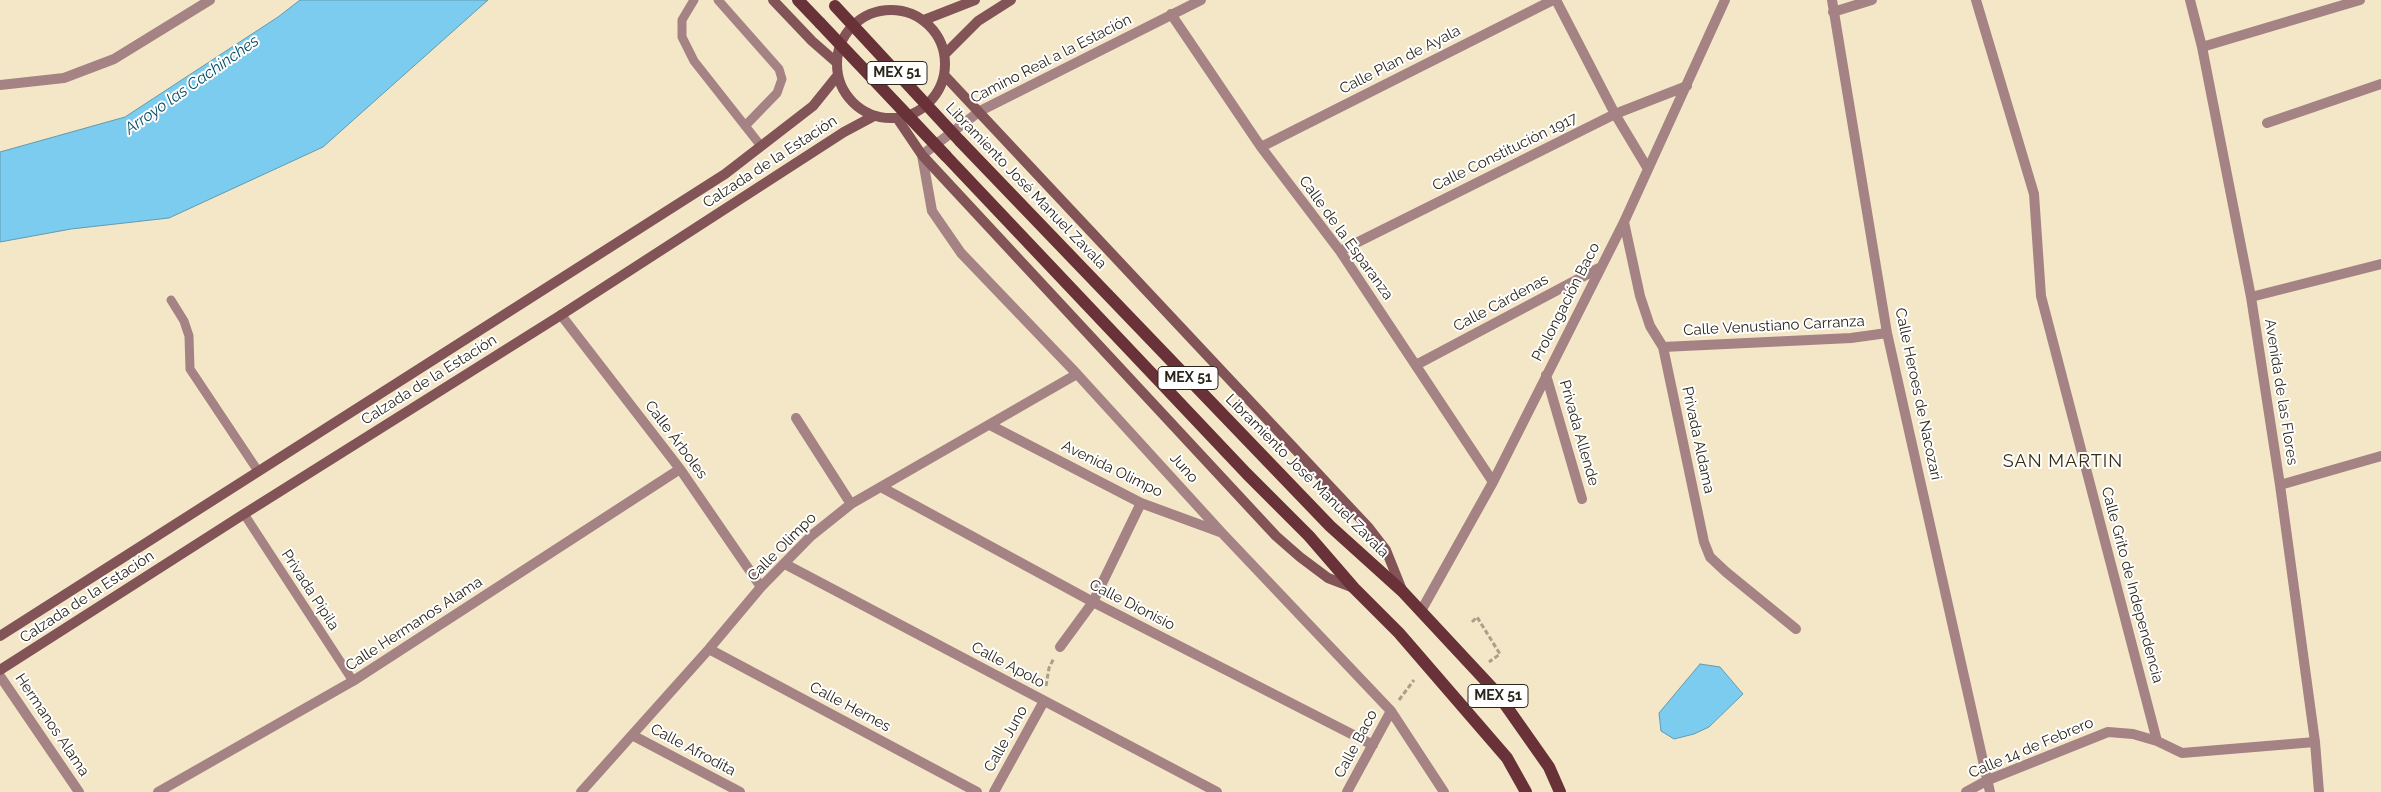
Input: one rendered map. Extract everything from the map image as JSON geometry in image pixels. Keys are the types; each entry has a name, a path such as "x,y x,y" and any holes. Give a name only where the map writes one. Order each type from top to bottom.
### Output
{"main road":[{"path":"773,0 812,41 836,62"},
{"name":"MEX 51","path":"798,0 1399,634 1507,758 1526,792"},
{"path":"886,0 893,9"},
{"path":"924,20 975,0"},
{"path":"945,54 978,21 1011,0"},
{"name":"Libramiento José Manuel Zavala","path":"832,3 960,141 1330,526 1402,591 1497,693 1549,767 1560,792"},
{"path":"893,9 910,12 924,20 934,30 945,54 945,76 938,92 927,105 913,114 897,118 874,116 861,110 850,100 842,88 836,62 840,45 848,30 854,24 861,18 876,11 893,9"},
{"name":"Calzada de la Estación","path":"0,636 725,174 813,106 838,75"},
{"path":"945,76 980,111 1369,528 1386,550 1402,591"},
{"name":"Calzada de la Estación","path":"0,670 561,315 844,132 874,116"},
{"path":"897,118 922,155 1276,536 1328,578 1354,588"},
{"path":"1549,767 1566,792"}],"street":[{"path":"0,85 64,78 114,59 210,0"},
{"name":"Camino Real a la Estación","path":"922,155 980,111 1201,0"},
{"path":"1554,0 1615,114 1648,169"},
{"name":"Calle Plan de Ayala","path":"1261,147 1554,0"},
{"name":"Prolongación Baco","path":"1421,611 1493,482 1599,268 1624,222 1725,0"},
{"name":"Calle Heroes de Nacozari","path":"1832,0 1888,333 1990,792"},
{"path":"1833,12 1872,0"},
{"name":"Calle Grito de Independencia","path":"1976,0 2034,194 2041,296 2157,741"},
{"name":"Avenida de las Flores","path":"2190,0 2202,47 2251,297 2280,485 2315,742 2319,792"},
{"path":"2202,47 2360,0"},
{"name":"Calle de la Esparanza","path":"1171,14 1261,147 1340,251 1493,482"},
{"path":"2267,122 2381,84"},
{"name":"Calle Constitución 1917","path":"1340,251 1615,114 1687,86"},
{"name":"Juno","path":"922,155 932,210 961,253 1077,374 1223,534 1391,710 1444,792"},
{"name":"Privada Aldama","path":"1624,222 1640,296 1650,326 1663,347 1704,542 1710,557 1796,629"},
{"path":"2251,297 2381,264"},
{"name":"Calle Cárdenas","path":"1416,365 1599,268"},
{"name":"Calle Árboles","path":"561,315 680,469 761,587"},
{"name":"Calle Venustiano Carranza","path":"1663,347 1851,338 1888,333"},
{"name":"Calle Olimpo","path":"583,790 709,649 761,587 786,564 811,536 851,504 1077,374"},
{"name":"Privada Allende","path":"1546,375 1582,499"},
{"path":"796,418 851,504"},
{"name":"Avenida Olimpo","path":"990,425 1141,502 1223,534"},
{"path":"2280,485 2381,456"},
{"name":"Calle Hermanos Alama","path":"158,792 353,682 680,469"},
{"name":"Calle Dionisio","path":"881,487 1093,602 1373,745"},
{"path":"1060,646 1093,602 1141,502"},
{"name":"Calle Apolo","path":"786,564 1217,792"},
{"name":"Calle Hernes","path":"709,649 977,792"},
{"name":"Hermanos Alama","path":"0,676 79,792"},
{"name":"Calle Juno","path":"994,792 1044,701"},
{"name":"Calle Baco","path":"1347,792 1391,710"},
{"name":"Calle 14 de Febrero","path":"1966,792 1988,780 2108,732 2133,734 2157,741 2182,753 2315,742"},
{"name":"Calle Afrodita","path":"632,735 740,792"}],"lane":[{"path":"694,0 682,20 682,37 694,61 761,146"},
{"path":"718,0 779,68 782,80 777,93 745,126"},
{"path":"171,300 184,321 189,336 190,369 258,471"},
{"name":"Privada Pípila","path":"244,514 353,682"}],"path":[{"path":"1472,622 1477,617 1500,654"},
{"path":"1044,701 1049,668 1060,646"},
{"path":"1391,710 1414,680"}],"water":[{"name":"Arroyo las Cachinches","path":"300,0 488,0 323,147 169,218 71,229 0,242 0,152 125,117 278,17"},
{"path":"1700,664 1720,667 1743,694 1709,727 1694,734 1674,739 1661,731 1659,713"}],"district":[{"name":"SAN MARTIN","path":"2063,462"}]}
